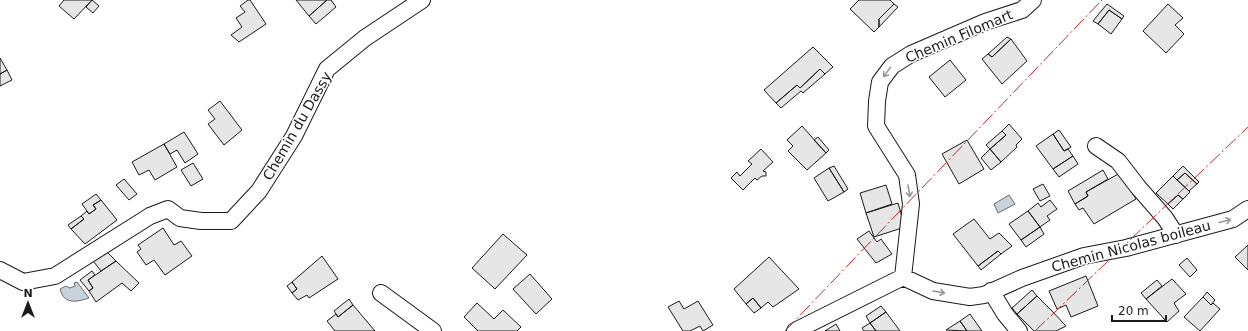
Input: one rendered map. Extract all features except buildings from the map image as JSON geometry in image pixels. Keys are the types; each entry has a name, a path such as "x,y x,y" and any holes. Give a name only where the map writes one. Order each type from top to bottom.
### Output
{"street":[{"name":"Chemin du Dassy","path":"0,270 23,282 55,276 150,216 168,209 180,218 202,221 231,221 259,191 294,136 327,70 365,38 422,0"},
{"name":"Chemin Filomart","path":"904,277 911,204 907,175 876,126 877,101 880,82 892,66 911,54 985,22 1022,10 1033,0"},
{"path":"1096,146 1118,161 1165,218 1176,235"},
{"name":"Chemin Nicolas boileau","path":"904,277 933,291 970,297 984,295 1022,278 1084,256 1126,248 1233,219 1248,209"},
{"path":"795,331 904,277"},
{"path":"991,291 1005,314 1019,331"},
{"path":"381,293 433,331"}],"shaded area":[{"path":"1009,195 1015,204 998,213 994,204"},
{"path":"77,282 89,298 80,301 68,300 62,294 60,289 66,286 70,288 75,286 74,283"}],"power":[{"path":"785,331 1102,0"},
{"path":"1035,331 1248,127"}]}
